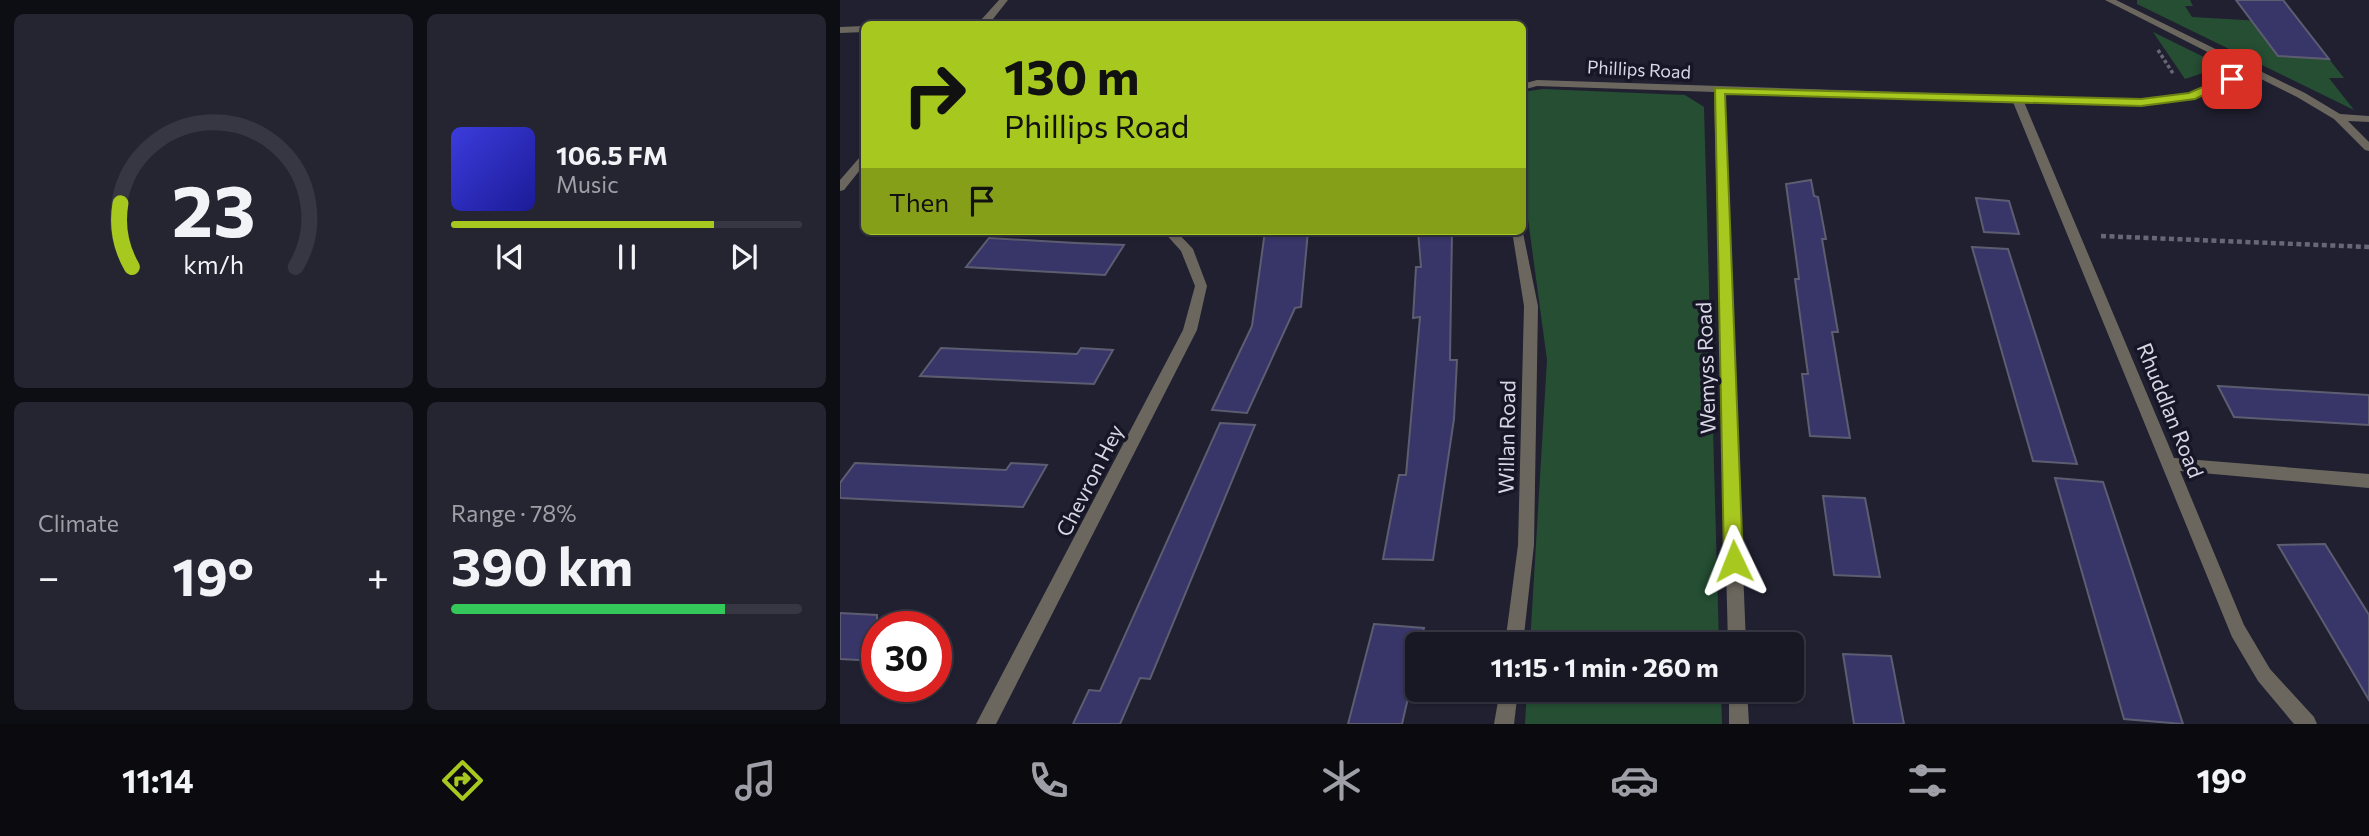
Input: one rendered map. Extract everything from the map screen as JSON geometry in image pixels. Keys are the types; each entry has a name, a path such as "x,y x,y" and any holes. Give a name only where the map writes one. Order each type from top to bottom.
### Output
{"street":[{"path":"986,21 1004,0"},
{"path":"2109,0 2252,70 2338,117 2369,148"},
{"path":"840,30 861,29"},
{"name":"Phillips Road","path":"1526,86 1537,83 2141,103 2186,97 2252,70"},
{"name":"Wemyss Road","path":"1719,90 1737,632"},
{"name":"Rhuddlan Road","path":"2017,99 2076,234 2238,631 2264,675 2307,724"},
{"path":"2338,117 2369,119"},
{"path":"840,187 861,162"},
{"name":"Chevron Hey","path":"986,724 1190,330 1201,286 1187,249 1172,235"},
{"name":"Willan Road","path":"1515,632 1526,545 1531,306 1519,235"},
{"path":"2171,464 2369,481"},
{"path":"1504,724 1507,702"},
{"path":"1738,702 1739,724"}],"path":[{"path":"2137,14 2186,97"},
{"path":"2076,234 2369,247"}],"green space":[{"path":"2137,0 2190,0 2193,6 2185,6 2192,17 2261,21 2269,44 2278,56 2329,59 2344,78 2329,78 2354,110 2137,4"},
{"path":"2153,32 2208,59 2212,70 2185,79"},
{"path":"1543,89 1685,95 1704,107 1719,632 1531,632 1547,360 1526,204 1526,91"},
{"path":"1526,702 1721,702 1722,724 1525,724"}],"building":[{"path":"2236,0 2283,0 2329,59 2278,56"},
{"path":"1811,180 1814,196 1818,197 1826,239 1822,239 1838,332 1832,332 1850,438 1810,436 1802,374 1808,374 1795,279 1799,279 1786,184"},
{"path":"1976,198 2009,201 2019,234 1984,232"},
{"path":"1264,235 1308,235 1301,307 1295,308 1247,413 1212,410 1252,326"},
{"path":"1418,235 1452,235 1450,360 1457,360 1454,419 1433,560 1383,559 1399,475 1406,475 1420,317 1413,318 1416,267 1421,267"},
{"path":"989,238 1124,245 1105,275 966,267"},
{"path":"1972,247 2008,249 2077,464 2033,461"},
{"path":"941,348 1077,354 1081,348 1113,350 1094,384 920,376"},
{"path":"2218,386 2369,395 2369,425 2234,417"},
{"path":"1220,423 1255,425 1150,679 1140,678 1120,724 1073,724 1089,690 1100,691"},
{"path":"855,463 1006,470 1011,463 1047,465 1023,507 840,498 840,483"},
{"path":"2055,478 2103,482 2183,724 2124,719"},
{"path":"1823,496 1865,498 1880,577 1834,575"},
{"path":"2325,544 2369,615 2369,700 2278,545"},
{"path":"840,613 861,614 861,660 840,659"},
{"path":"1374,624 1424,628 1423,632 1405,632 1405,702 1407,702 1402,724 1348,724"},
{"path":"1843,654 1891,656 1904,724 1854,724"}],"route":[{"path":"1734,561 1719,90 2141,103 2191,96 2232,79"}]}
